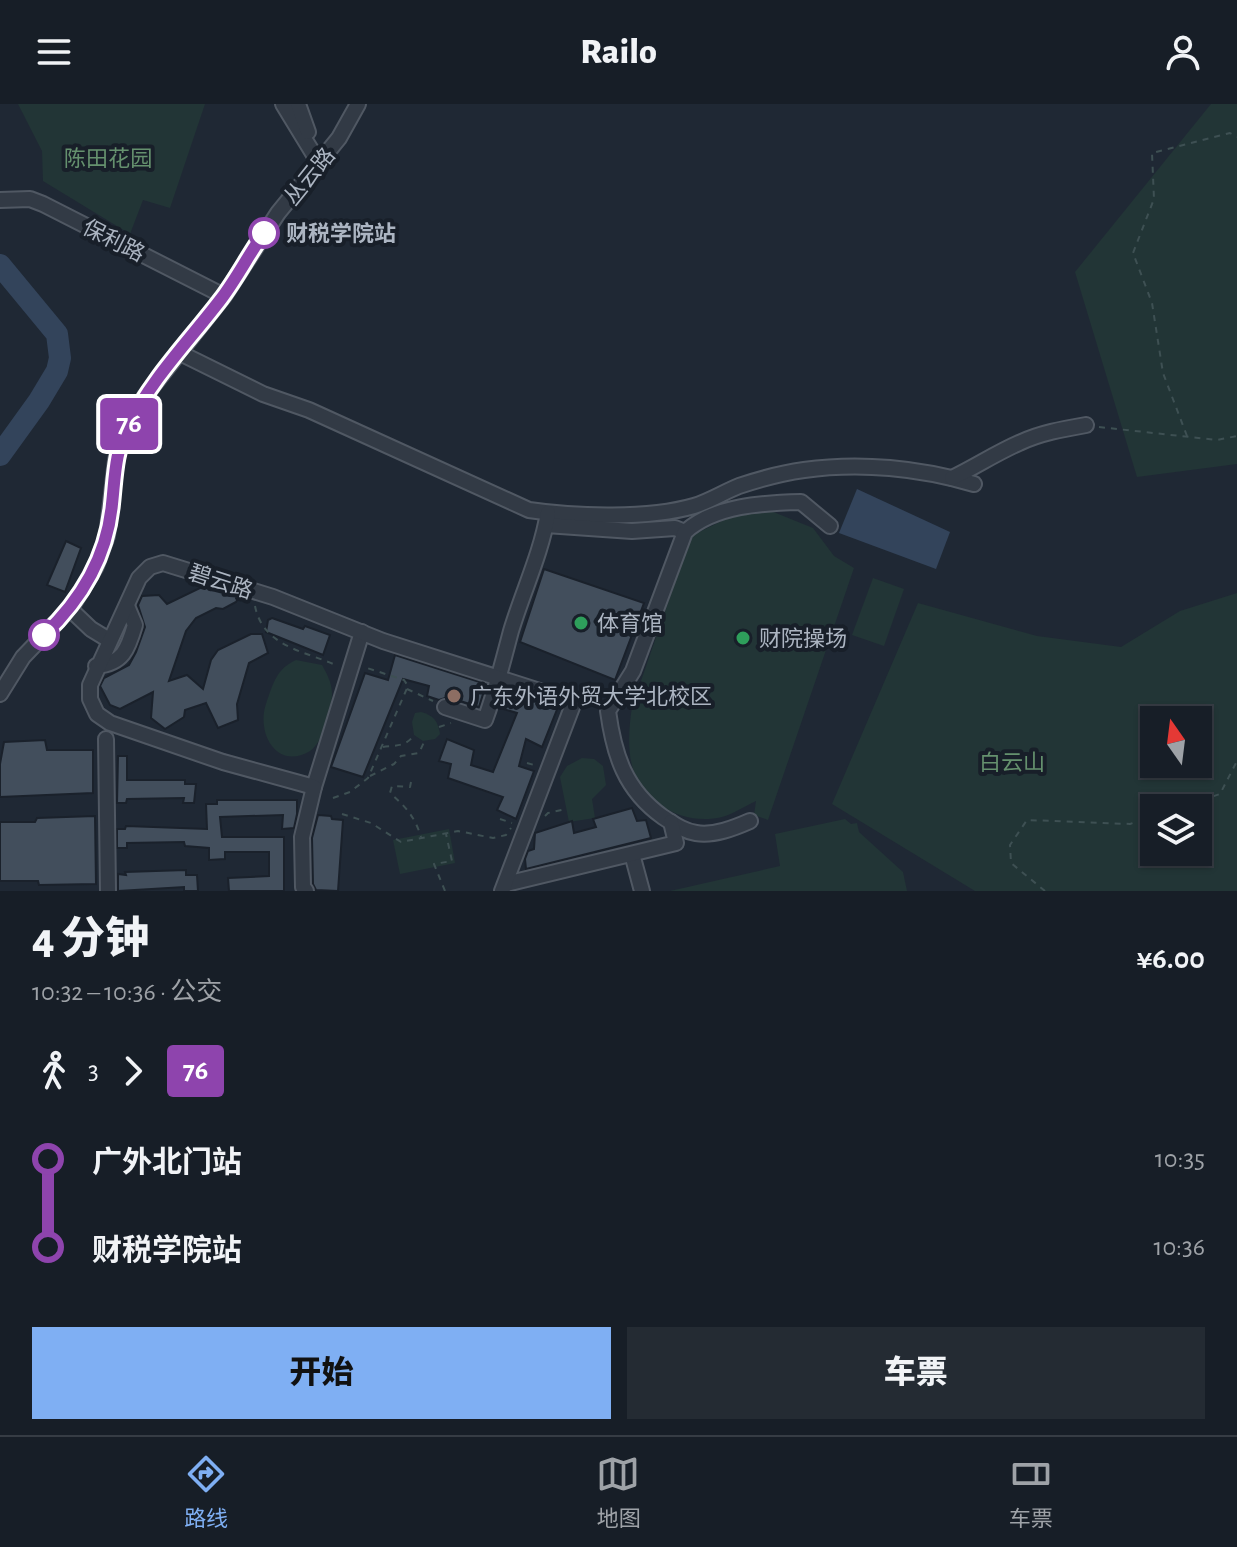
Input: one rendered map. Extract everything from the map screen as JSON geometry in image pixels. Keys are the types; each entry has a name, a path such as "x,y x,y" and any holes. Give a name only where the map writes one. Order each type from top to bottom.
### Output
{"street":[{"path":"283,104 319,163"},
{"path":"298,104 319,163"},
{"name":"丛云路","path":"0,694 23,657 70,609 96,566 107,536 121,440 145,396 224,296 278,213 339,138 358,104"},
{"name":"保利路","path":"0,200 30,199 43,204 224,296"},
{"path":"178,352 263,394 309,410 547,519 632,531 675,528 685,532"},
{"path":"952,478 1016,444 1086,425"},
{"path":"547,519 694,506 771,476 832,467 877,467 974,484"},
{"path":"750,821 730,829 700,834 685,831 643,801 625,777 617,758 608,711 633,671 685,532 717,514 776,503 801,502 830,526"},
{"path":"445,707 485,720 501,678 512,630 538,558 547,519"},
{"name":"碧云路","path":"314,787 223,762 110,723 97,714 90,699 90,685 96,666 139,578 150,567 163,563 187,569 362,632 574,702 520,826 504,888"},
{"path":"96,666 111,665 122,656 131,640 135,625 127,606"},
{"path":"70,609 91,629 109,640"},
{"path":"306,891 303,887 302,837 314,787 362,632"},
{"path":"106,739 108,891"},
{"path":"504,888 676,843 671,822"},
{"path":"632,854 642,891"}],"path":[{"path":"1187,436 1163,373 1152,303 1133,253 1154,199 1152,153 1230,133 1237,137"},
{"path":"1086,425 1217,440 1237,436"},
{"path":"252,591 257,616 267,634 281,643 352,667 404,680 407,689 369,776"},
{"path":"407,689 445,707"},
{"path":"382,747 401,745 414,735"},
{"path":"333,798 350,792 369,776 394,764 401,756 419,753 425,740"},
{"path":"1212,797 1220,794 1237,761"},
{"path":"411,782 410,787 392,786 390,793 408,808 421,838"},
{"path":"342,814 371,823 401,842 465,831 493,838 506,835 520,826 537,824 548,813 566,809"},
{"path":"1045,891 1011,863 1010,845 1027,820 1130,824 1140,821"},
{"path":"445,834 452,861 434,864 445,891"}],"green space":[{"name":"陈田花园","path":"18,104 205,104 170,208 143,200 130,234 43,181 42,151"},
{"path":"1211,104 1237,104 1237,464 1137,477 1075,272"},
{"name":"财院操场","path":"771,511 813,528 834,556 854,568 768,820 754,815 756,801 722,817 708,819 681,815 668,810 647,793 633,769 629,738 632,707 691,536 732,516"},
{"path":"873,578 904,589 884,646 852,635"},
{"name":"白云山","path":"1237,593 1237,891 975,891 832,804 918,603 1037,636 1121,647 1180,611"},
{"path":"296,660 322,665 330,682 332,700 326,725 315,747 298,756 288,756 272,746 264,726 264,715 276,678"},
{"path":"421,712 436,722 440,734 435,739 423,741 414,735 412,722 415,713"},
{"path":"582,758 594,759 603,766 606,785 592,799 595,818 569,822 560,777 567,766"},
{"path":"845,819 851,824 857,823 859,832 903,872 907,891 670,891 780,866 775,834"},
{"path":"449,829 455,863 400,874 393,840"}],"water":[{"path":"857,489 950,532 936,569 839,533"}],"building":[{"path":"66,541 81,548 65,592 47,585"},
{"name":"体育馆","path":"544,569 644,603 615,680 520,642"},
{"path":"204,586 239,597 223,609 216,608 196,618 186,631 169,681 187,675 203,689 211,660 218,650 251,634 262,634 268,653 249,663 237,704 238,720 218,728 206,703 185,710 184,717 165,729 151,718 153,692 120,709 110,705 100,686 104,678 129,665 136,652 145,627 138,605 142,596 159,595 167,604"},
{"path":"272,618 330,635 323,655 266,632 268,620"},
{"path":"395,655 486,684 479,707 448,697 439,700 427,696 429,686 403,679 363,777 331,767 365,673 388,680"},
{"path":"505,691 558,707 542,747 526,739 519,766 534,771 516,819 497,810 503,797 448,778 451,764 439,761 447,739 474,750 471,765 493,772 517,713 500,708"},
{"path":"45,740 47,750 93,750 93,793 0,797 4,742"},
{"path":"118,756 127,756 127,780 185,780 185,784 196,784 194,803 183,803 184,798 127,799 126,803 117,803"},
{"path":"217,800 297,800 294,828 282,829 283,815 220,817 222,837 284,837 284,891 229,891 228,878 269,876 269,852 225,852 225,859 209,860 209,848 185,846 184,842 127,843 127,848 117,848 117,829 125,829 126,826 207,829 206,804 217,804"},
{"path":"632,808 637,821 646,820 651,838 526,869 525,859 528,851 534,849 535,833 572,821 574,833 596,827 593,819"},
{"path":"318,815 343,820 338,891 316,890 313,884 312,838"},
{"path":"95,816 96,884 39,885 38,881 0,881 0,822"},
{"path":"186,870 186,875 197,875 198,891 184,891 184,887 118,891 118,874"}],"waterway":[{"path":"0,265 57,334 60,358 57,371 39,401 0,455"}],"bus line":[{"name":"76","path":"44,635 72,606 96,566 107,536 116,460 129,424 157,379 224,296 264,233"}],"place":[{"name":"财税学院站","path":"264,233"},
{"name":"体育馆","path":"581,623"},
{"name":"财院操场","path":"743,638"},
{"name":"广东外语外贸大学北校区","path":"454,696"}]}
